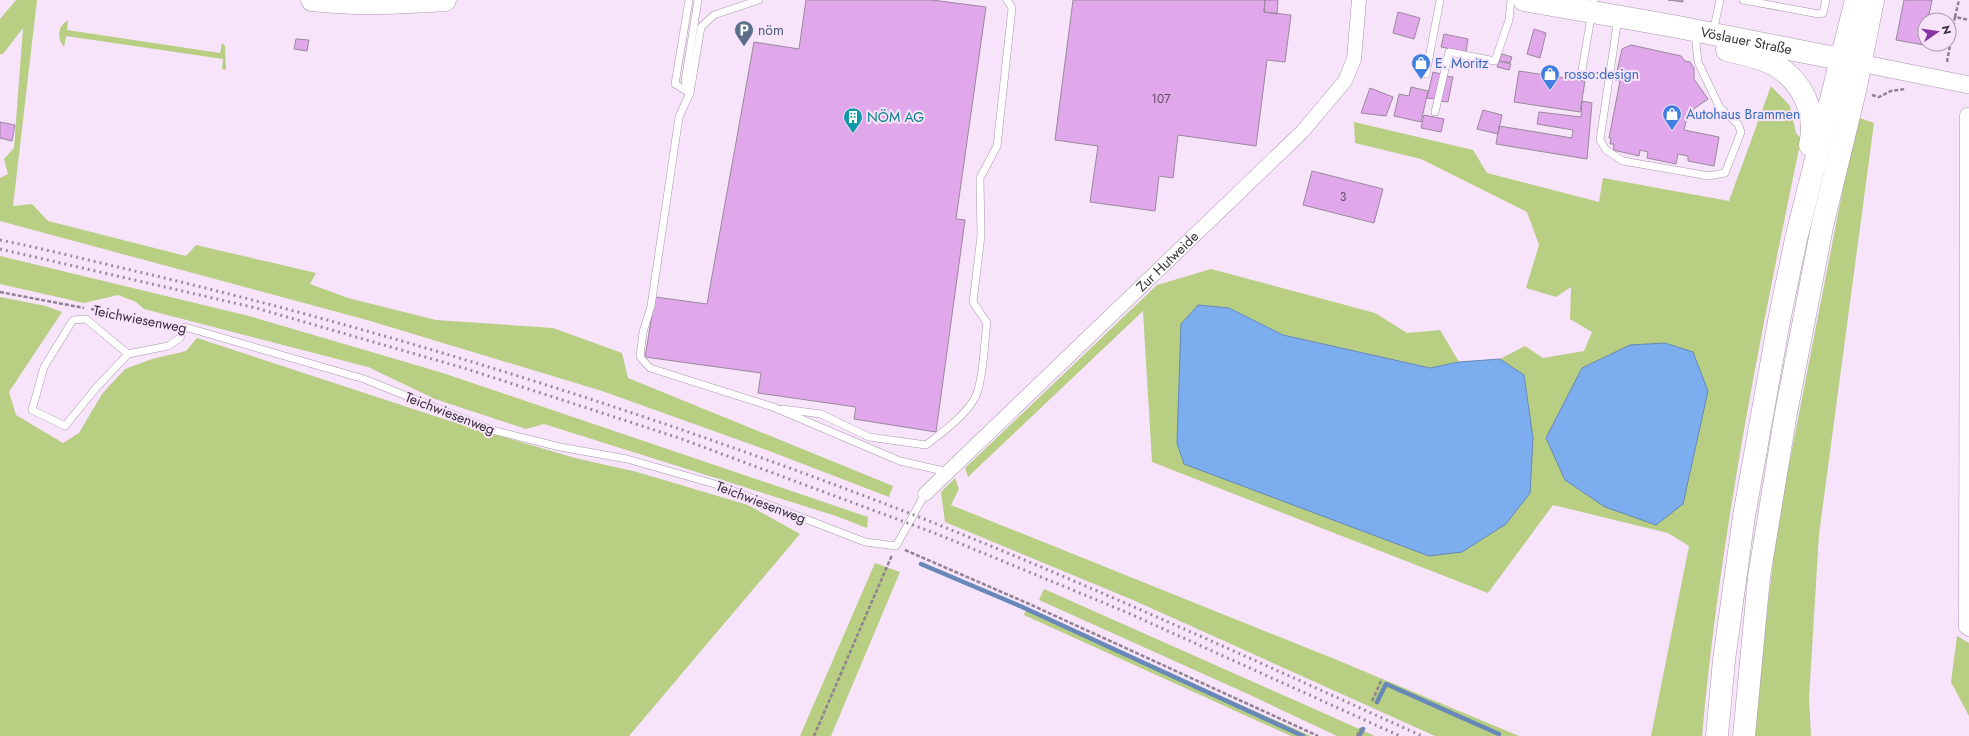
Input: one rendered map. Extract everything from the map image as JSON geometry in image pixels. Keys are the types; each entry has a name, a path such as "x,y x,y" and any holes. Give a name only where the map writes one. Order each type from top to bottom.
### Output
{"main road":[{"path":"312,0 338,3 384,3 445,0"},
{"name":"Vöslauer Straße","path":"1524,0 1593,6 1619,16 1851,61"},
{"path":"1744,736 1759,577 1786,413 1822,227 1855,91 1851,61 1856,0"},
{"path":"1717,736 1724,660 1744,516 1779,321 1796,239 1851,61 1873,0"},
{"path":"1704,32 1722,49 1775,65 1793,80 1803,94 1812,114 1812,135 1798,206 1796,239"}],"street":[{"name":"Zur Hutweide","path":"925,494 1302,132 1345,81 1354,59 1359,0"},
{"name":"Vöslauer Straße","path":"1851,61 1969,85"},
{"path":"1967,115 1968,628"}],"lane":[{"path":"689,0 676,84 690,93"},
{"path":"690,93 685,81 698,0"},
{"path":"759,0 714,15 701,27 690,93 679,117 651,306 642,332 640,357 650,368 773,408 900,461 948,472"},
{"path":"773,408 821,414 869,437 926,445 942,433 968,408 978,391 987,323 973,302 981,236 980,178 997,146 1012,8 1007,0"},
{"path":"1426,74 1440,0"},
{"path":"1435,112 1449,52 1495,60 1508,20 1511,0"},
{"path":"1619,16 1600,140 1606,150 1622,162 1709,176 1725,173 1741,132 1738,124 1720,108 1698,62 1704,32 1720,0"},
{"path":"1742,0 1819,14 1823,13 1826,0"},
{"path":"1582,70 1593,6"},
{"path":"128,354 86,319 73,320 44,367 32,410 65,426 96,388 128,354 168,346 180,338 185,327"},
{"name":"Teichwiesenweg","path":"185,327 364,379 492,430 560,447 627,459 718,485 865,542 896,546"},
{"path":"896,546 925,494"}],"path":[{"path":"1956,12 1959,0"},
{"path":"1957,18 1969,20"},
{"path":"1947,62 1949,52"},
{"path":"1855,91 1879,97 1891,91 1906,89"},
{"name":"Teichwiesenweg","path":"0,292 185,327"},
{"path":"814,736 896,546 1027,603 1318,736"},
{"path":"1372,701 1382,679"},
{"path":"1357,736 1361,728"}],"green space":[{"path":"16,0 37,0 13,206 32,204 48,221 186,256 196,245 316,273 310,284 348,298 436,320 553,328 622,353 628,378 893,486 889,497 764,449 602,391 367,320 0,221 0,178 8,174 4,159 14,148 23,28 3,54 0,54 0,19"},
{"path":"68,20 67,30 220,53 222,43 225,46 226,70 222,69 223,59 66,36 64,47 61,44 59,32 62,25"},
{"path":"1771,86 1790,106 1796,133 1801,139 1756,362 1730,511 1719,586 1702,736 1651,736 1689,546 1668,533 1553,505 1488,593 1152,462 1143,311 968,477 965,468 1157,285 1211,269 1375,313 1407,333 1440,330 1459,362 1430,368 1283,335 1229,308 1177,443 1524,375 1500,359 1525,346 1543,358 1584,351 1592,332 1570,319 1571,287 1556,297 1526,288 1539,245 1527,212 1421,159 1355,143 1354,122 1473,150 1487,173 1599,202 1603,178 1729,201"},
{"path":"1860,118 1874,123 1819,534 1809,698 1811,736 1754,736 1761,662 1778,521 1847,168"},
{"path":"0,256 249,316 443,373 868,517 867,528 836,516 544,424 526,429 435,399 368,367 144,309 136,302 118,295 84,303 0,284"},
{"path":"0,297 46,306 62,312 9,392 16,415 63,443 79,433 102,394 125,369 152,359 186,351 197,338 450,421 575,458 637,472 748,505 800,534 629,736 0,736"},
{"path":"955,478 959,489 951,505 1337,660 1519,736 1435,736 1133,600 945,522 941,492"},
{"path":"875,563 900,572 831,736 800,736"},
{"path":"1044,589 1375,736 1337,736 1248,694 1039,600"},
{"path":"1026,610 1311,736 1291,736 1024,615"},
{"path":"1957,636 1969,643 1969,716 1951,682"}],"water":[{"path":"1198,305 1229,308 1283,335 1430,368 1459,362 1500,359 1524,375 1533,438 1530,493 1506,524 1462,552 1429,556 1184,464 1177,443 1181,324"},
{"path":"1665,343 1693,352 1708,391 1683,504 1656,525 1605,507 1565,480 1546,438 1582,368 1630,345"}],"building":[{"name":"NÖM AG","path":"806,0 932,0 986,7 956,219 965,220 936,432 854,419 856,407 758,393 761,373 645,357 655,297 707,304 754,42 799,49"},
{"path":"1073,0 1265,0 1264,12 1291,15 1285,62 1267,60 1256,146 1178,135 1173,178 1159,176 1155,211 1090,202 1098,146 1055,140"},
{"path":"1265,0 1278,0 1277,14 1264,12"},
{"path":"1668,0 1683,0 1683,2"},
{"path":"1904,0 1932,0 1930,12 1917,12 1917,44 1896,40"},
{"path":"1398,12 1420,18 1414,39 1393,33"},
{"path":"1534,29 1546,33 1540,58 1527,54"},
{"path":"1444,34 1468,39 1466,52 1441,47"},
{"path":"296,39 309,40 307,51 294,49"},
{"path":"1631,45 1681,56 1685,61 1690,62 1694,68 1694,79 1708,99 1688,113 1684,130 1719,137 1714,166 1688,161 1688,156 1678,154 1676,164 1647,158 1648,152 1640,150 1639,156 1613,150 1614,144 1610,144 1611,138 1609,138 1620,81 1615,80 1622,49"},
{"path":"1502,54 1512,57 1510,63 1499,61"},
{"path":"1499,61 1511,64 1509,70 1497,67"},
{"name":"rosso:design","path":"1519,71 1585,81 1580,112 1514,102"},
{"path":"1433,72 1441,74 1435,99 1427,98"},
{"path":"1445,76 1453,77 1448,102 1440,101"},
{"path":"1411,87 1428,91 1421,122 1394,116 1399,94 1409,96"},
{"path":"1370,88 1393,97 1386,116 1361,113"},
{"path":"1582,101 1592,103 1587,159 1496,144 1499,126 1572,138 1573,130 1537,124 1539,112 1581,117"},
{"path":"1483,110 1502,115 1498,134 1477,129"},
{"path":"1424,115 1444,119 1441,132 1421,128"},
{"path":"0,122 15,125 12,141 0,138"},
{"path":"1312,171 1383,189 1374,223 1303,205"}],"waterway":[{"path":"921,564 1020,606 1303,736"},
{"path":"1377,702 1386,684 1499,734"},
{"path":"1359,736 1363,729"}],"railway":[{"path":"0,240 148,274 342,324 535,381 726,445 820,479 978,541 1170,622 1422,736"},
{"path":"0,249 256,308 467,369 679,438 937,534 1126,612 1400,736"}],"place":[{"name":"nöm","path":"744,47"},
{"name":"E. Moritz","path":"1421,80"},
{"name":"rosso:design","path":"1550,91"},
{"name":"Autohaus Brammen","path":"1672,131"},
{"name":"NÖM AG","path":"853,134"}]}
